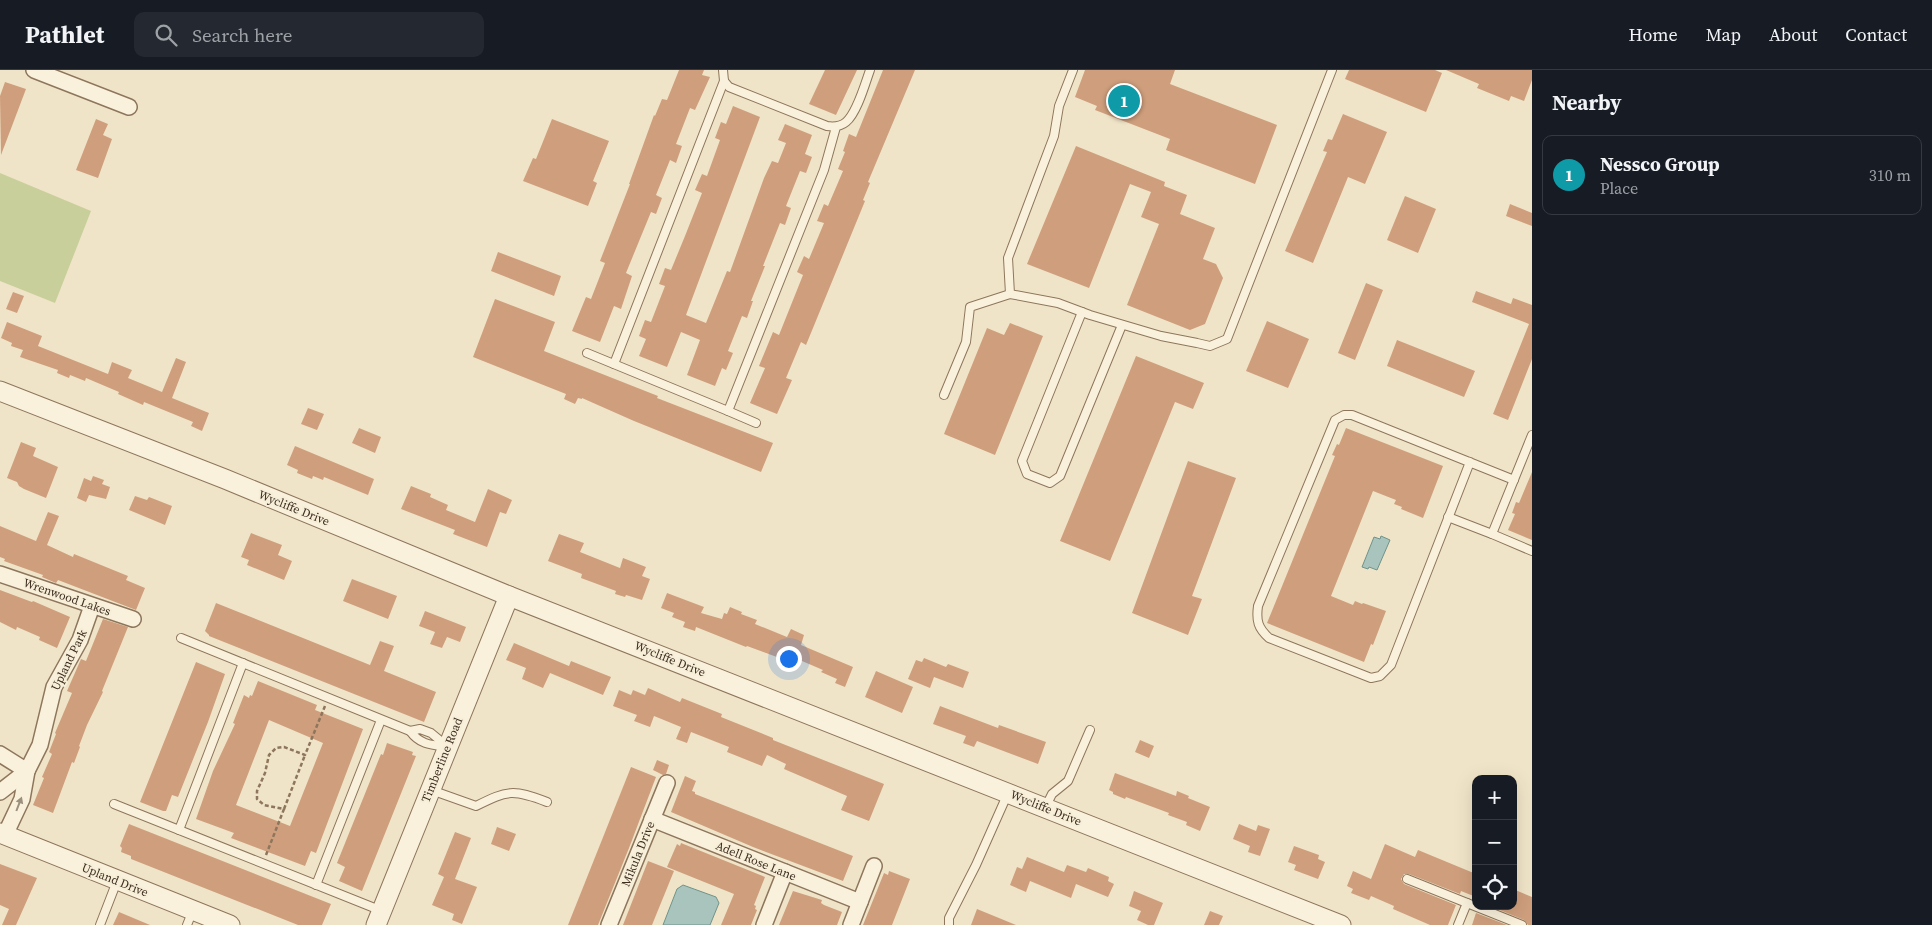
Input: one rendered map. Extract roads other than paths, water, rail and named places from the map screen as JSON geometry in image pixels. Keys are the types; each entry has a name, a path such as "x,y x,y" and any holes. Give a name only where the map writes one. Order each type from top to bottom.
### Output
{"street":[{"path":"37,70 129,108"},
{"name":"Wycliffe Drive","path":"0,391 225,479 509,596 1340,925"},
{"name":"Wrenwood Lakes","path":"0,574 133,619"},
{"name":"Timberline Road","path":"379,918 509,596"},
{"name":"Upland Park","path":"3,834 22,799 27,771 40,745 54,688 80,640 92,606"},
{"path":"0,754 27,771"},
{"name":"Upland Park","path":"0,792 27,771"},
{"name":"Mikula Drive","path":"609,925 666,783"},
{"name":"Adell Rose Lane","path":"652,819 860,902"},
{"name":"Upland Drive","path":"3,834 117,881 190,918 230,925"},
{"path":"851,925 874,866"},
{"path":"764,925 785,872"}],"lane":[{"path":"614,364 724,81 723,70"},
{"path":"724,81 729,87 827,126 836,127 846,122 852,114 870,70"},
{"path":"1010,294 1008,258 1054,136 1058,106 1073,70"},
{"path":"944,395 966,342 970,307 1010,294 1058,303 1161,336 1210,346 1227,339 1332,70"},
{"path":"728,411 824,170 836,127"},
{"path":"1082,312 1022,461 1028,474 1050,483 1060,476 1122,324"},
{"path":"587,353 756,423"},
{"path":"1470,462 1391,665 1380,676 1371,678 1269,638 1261,630 1256,619 1258,606 1335,420 1344,415 1352,415 1470,462 1514,480"},
{"path":"1492,534 1532,435"},
{"path":"1448,517 1532,551"},
{"path":"181,638 410,732 416,740 426,744 448,747"},
{"path":"179,830 243,663"},
{"path":"316,885 381,720"},
{"path":"410,732 420,729 431,733 448,747"},
{"path":"1045,808 1052,794 1068,781 1090,730"},
{"path":"431,790 476,806 500,794 510,792 525,793 547,802"},
{"path":"949,925 949,918 979,858 1008,793"},
{"path":"114,804 316,885 379,918"},
{"path":"1407,879 1522,925"},
{"path":"100,925 117,881"},
{"path":"1458,925 1466,903"}],"water":[{"path":"1381,536 1390,540 1377,570 1362,567 1374,537 1380,539"},
{"path":"683,885 716,897 719,903 710,925 663,925 677,889"}],"place":[{"name":"Nessco Group","path":"1124,101"}]}
